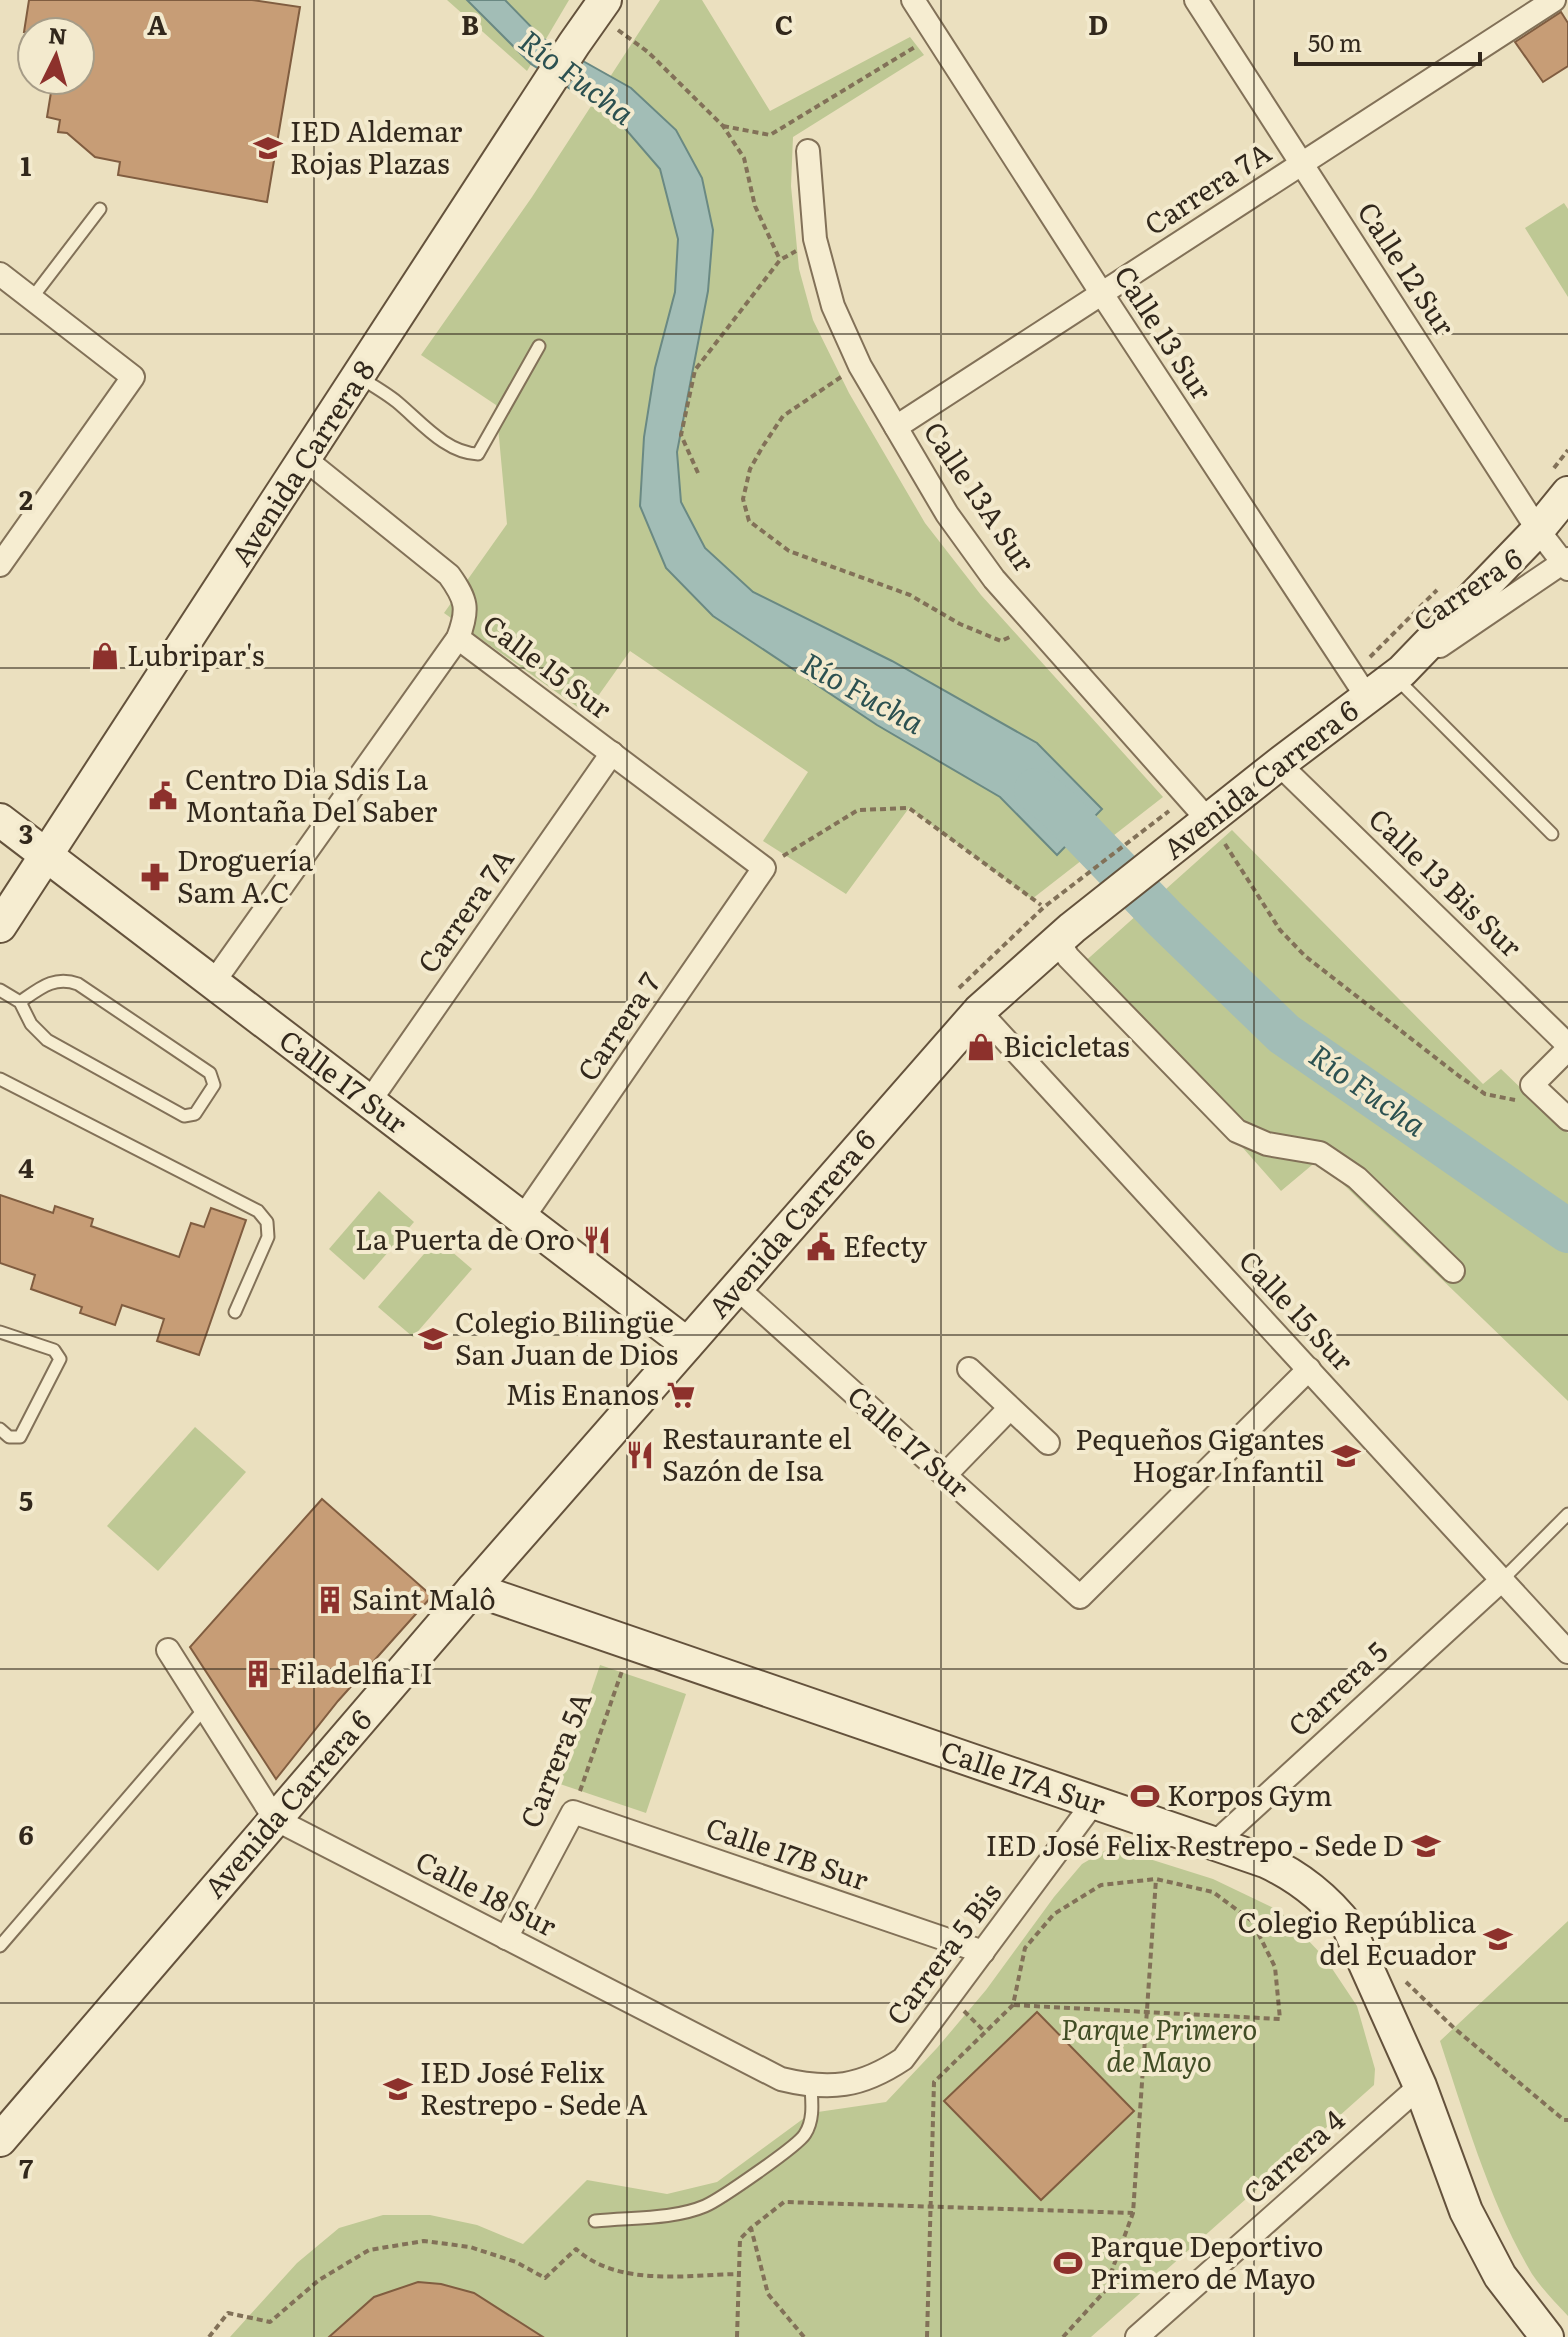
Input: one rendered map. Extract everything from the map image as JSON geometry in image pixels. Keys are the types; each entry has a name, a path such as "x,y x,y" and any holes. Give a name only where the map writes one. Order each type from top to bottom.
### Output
{"main road":[{"name":"Avenida Carrera 8","path":"0,926 574,44 610,14"},
{"name":"Avenida Carrera 6","path":"0,2140 473,1589 979,1011 1058,940 1154,863 1216,831 1279,764 1399,674 1538,530 1568,493"},
{"name":"Calle 17 Sur","path":"0,820 687,1344"},
{"name":"Calle 17A Sur","path":"473,1589 1215,1843 1283,1869 1300,1879 1334,1909 1349,1928 1420,2086 1481,2243 1520,2304 1547,2337"}],"street":[{"name":"Calle 13 Sur","path":"913,0 1367,697"},
{"name":"Calle 12 Sur","path":"1196,0 1538,530 1566,564"},
{"name":"Carrera 7A","path":"896,427 1554,0"},
{"name":"Calle 13A Sur","path":"808,151 815,239 833,306 860,366 947,514 994,579 1216,831"},
{"path":"0,274 133,377 0,565"},
{"name":"Calle 15 Sur","path":"305,459 449,575 462,594 467,615 458,638 764,868"},
{"name":"Carrera 6","path":"1399,674 1566,564"},
{"path":"213,983 458,638"},
{"name":"Carrera 7A","path":"369,1102 612,753"},
{"name":"Calle 13 Bis Sur","path":"1279,764 1568,1047"},
{"name":"Carrera 7","path":"522,1219 764,868"},
{"path":"1058,940 1068,957 1237,1131 1267,1144 1320,1153 1357,1178 1453,1271"},
{"name":"Calle 15 Sur","path":"979,1011 1568,1652"},
{"path":"1568,1047 1525,1092 1568,1119"},
{"name":"Calle 17 Sur","path":"736,1287 1080,1597 1309,1369"},
{"path":"969,1369 1048,1443"},
{"path":"945,1475 1010,1408"},
{"name":"Carrera 5","path":"1215,1843 1503,1579"},
{"path":"168,1650 275,1819"},
{"name":"Carrera 5 Bis","path":"855,2083 883,2072 903,2059 1094,1802"},
{"name":"Carrera 5A","path":"506,1938 573,1812"},
{"name":"Calle 17B Sur","path":"573,1812 983,1952"},
{"name":"Calle 18 Sur","path":"275,1819 781,2079 811,2087 855,2083"},
{"name":"Carrera 4","path":"1137,2337 1420,2086"}],"lane":[{"path":"32,298 100,209"},
{"path":"359,376 395,400 434,434 463,453 478,454 539,346"},
{"path":"1399,674 1413,697 1552,834"},
{"path":"0,990 20,1002 31,1024 47,1040 184,1116 195,1114 214,1085 210,1073 78,984 64,980 50,983 20,1002"},
{"path":"0,1079 258,1211 267,1222 268,1237 235,1312"},
{"path":"0,1332 54,1350 60,1359 20,1437 9,1437 0,1429"},
{"path":"1503,1579 1568,1514"},
{"path":"0,1946 205,1708"},
{"path":"595,2221 676,2213 705,2206 787,2151 805,2135 813,2114 811,2087"}],"path":[{"path":"610,14 723,126 744,158 755,206 780,260"},
{"path":"723,126 770,135 936,35"},
{"path":"698,473 681,435 695,370 780,260 815,239"},
{"path":"860,366 783,416 750,469 743,499 749,521 789,551 910,595 960,624 1001,641 1036,626"},
{"path":"764,868 858,810 909,808 1041,905"},
{"path":"1216,831 1280,930 1305,956 1485,1094 1525,1092"},
{"path":"1088,873 1138,835"},
{"name":"Carrera 5A","path":"573,1812 632,1643"},
{"path":"927,2337 934,2082 1013,2005 1025,1948 1054,1914 1101,1885 1156,1879 1213,1892 1252,1921 1275,1967 1280,2019 1013,2005"},
{"path":"1063,2337 1104,2292 1133,2213 1156,1879"},
{"path":"1454,2028 1564,2120 1568,2120"},
{"path":"737,2337 740,2239 784,2202 1133,2213"},
{"path":"751,2228 768,2294 804,2337"},
{"path":"209,2337 228,2313 270,2322 319,2280 369,2250 424,2241 470,2247 516,2262 545,2278 576,2249 591,2263 641,2276 739,2274"}],"green space":[{"path":"447,0 569,0 527,71"},
{"path":"660,0 702,0 770,111 910,37 924,55 793,137 791,186 799,269 813,320 849,393 925,523 981,595 1163,797 1032,899 909,808 846,894 763,841 808,772 630,651 586,713 444,613 507,524 496,405 421,355 532,197"},
{"path":"1564,203 1568,209 1568,297 1525,228"},
{"path":"1232,830 1483,1084 1501,1069 1568,1133 1568,1401 1318,1160 1281,1191 1081,965"},
{"path":"379,1191 414,1222 364,1280 329,1249"},
{"path":"437,1239 472,1269 413,1337 378,1307"},
{"path":"195,1427 246,1472 158,1571 107,1526"},
{"path":"600,1665 686,1694 646,1813 560,1784"},
{"name":"Parque Primero de Mayo","path":"1106,1850 1140,1856 1213,1879 1280,1911 1325,1958 1357,2006 1375,2069 1374,2085 1091,2337 230,2337 297,2263 339,2228 383,2215 430,2215 477,2225 523,2244 587,2180 667,2194 717,2182 811,2113 886,2102 986,1990 1082,1864"},
{"path":"1568,1921 1568,2316 1532,2274 1517,2247 1480,2160 1440,2041"}],"water":[{"path":"467,0 505,0 542,38 631,88 676,130 702,178 713,230 708,291 677,452 681,502 705,548 753,592 892,661 1037,743 1102,809 1057,855 1000,797 877,725 713,616 666,568 640,506 644,437 655,368 675,292 678,239 660,169 616,118 531,64"}],"building":[{"path":"29,0 252,0 300,7 267,202 118,175 120,162 95,157 67,133 58,132 60,120 47,117 50,96 96,96 96,16 26,16"},
{"path":"1561,12 1568,23 1568,66 1543,82 1515,42"},
{"path":"0,1195 53,1213 55,1206 93,1219 91,1226 179,1257 191,1223 204,1227 211,1208 246,1220 199,1355 157,1341 164,1319 122,1305 115,1325 80,1313 82,1307 31,1289 35,1275 0,1263"},
{"name":"Saint Malô","path":"322,1499 432,1596 338,1701 276,1779 190,1647"},
{"path":"1037,2012 1134,2111 1041,2200 944,2101"},
{"path":"418,2282 441,2284 474,2293 543,2337 329,2337 374,2297"}],"waterway":[{"name":"Río Fucha","path":"1036,790 1058,808 1164,918 1284,1034 1568,1231"}],"place":[{"name":"IED Aldemar Rojas Plazas","path":"268,148"},
{"name":"Lubripar's","path":"105,656"},
{"name":"Centro Dia Sdis La Montaña Del Saber","path":"163,796"},
{"name":"Droguería Sam A.C","path":"155,877"},
{"name":"Bicicletas","path":"981,1047"},
{"name":"La Puerta de Oro","path":"597,1240"},
{"name":"Efecty","path":"821,1247"},
{"name":"Colegio Bilingüe San Juan de Dios","path":"433,1339"},
{"name":"Mis Enanos","path":"681,1395"},
{"name":"Restaurante el Sazón de Isa","path":"640,1455"},
{"name":"Pequeños Gigantes Hogar Infantil","path":"1346,1456"},
{"name":"Saint Malô","path":"330,1600"},
{"name":"Filadelfia II","path":"258,1674"},
{"name":"Korpos Gym","path":"1145,1796"},
{"name":"IED José Felix Restrepo - Sede D","path":"1426,1846"},
{"name":"Colegio República del Ecuador","path":"1498,1939"},
{"name":"IED José Felix Restrepo - Sede A","path":"398,2089"},
{"name":"Parque Deportivo Primero de Mayo","path":"1068,2263"}]}
